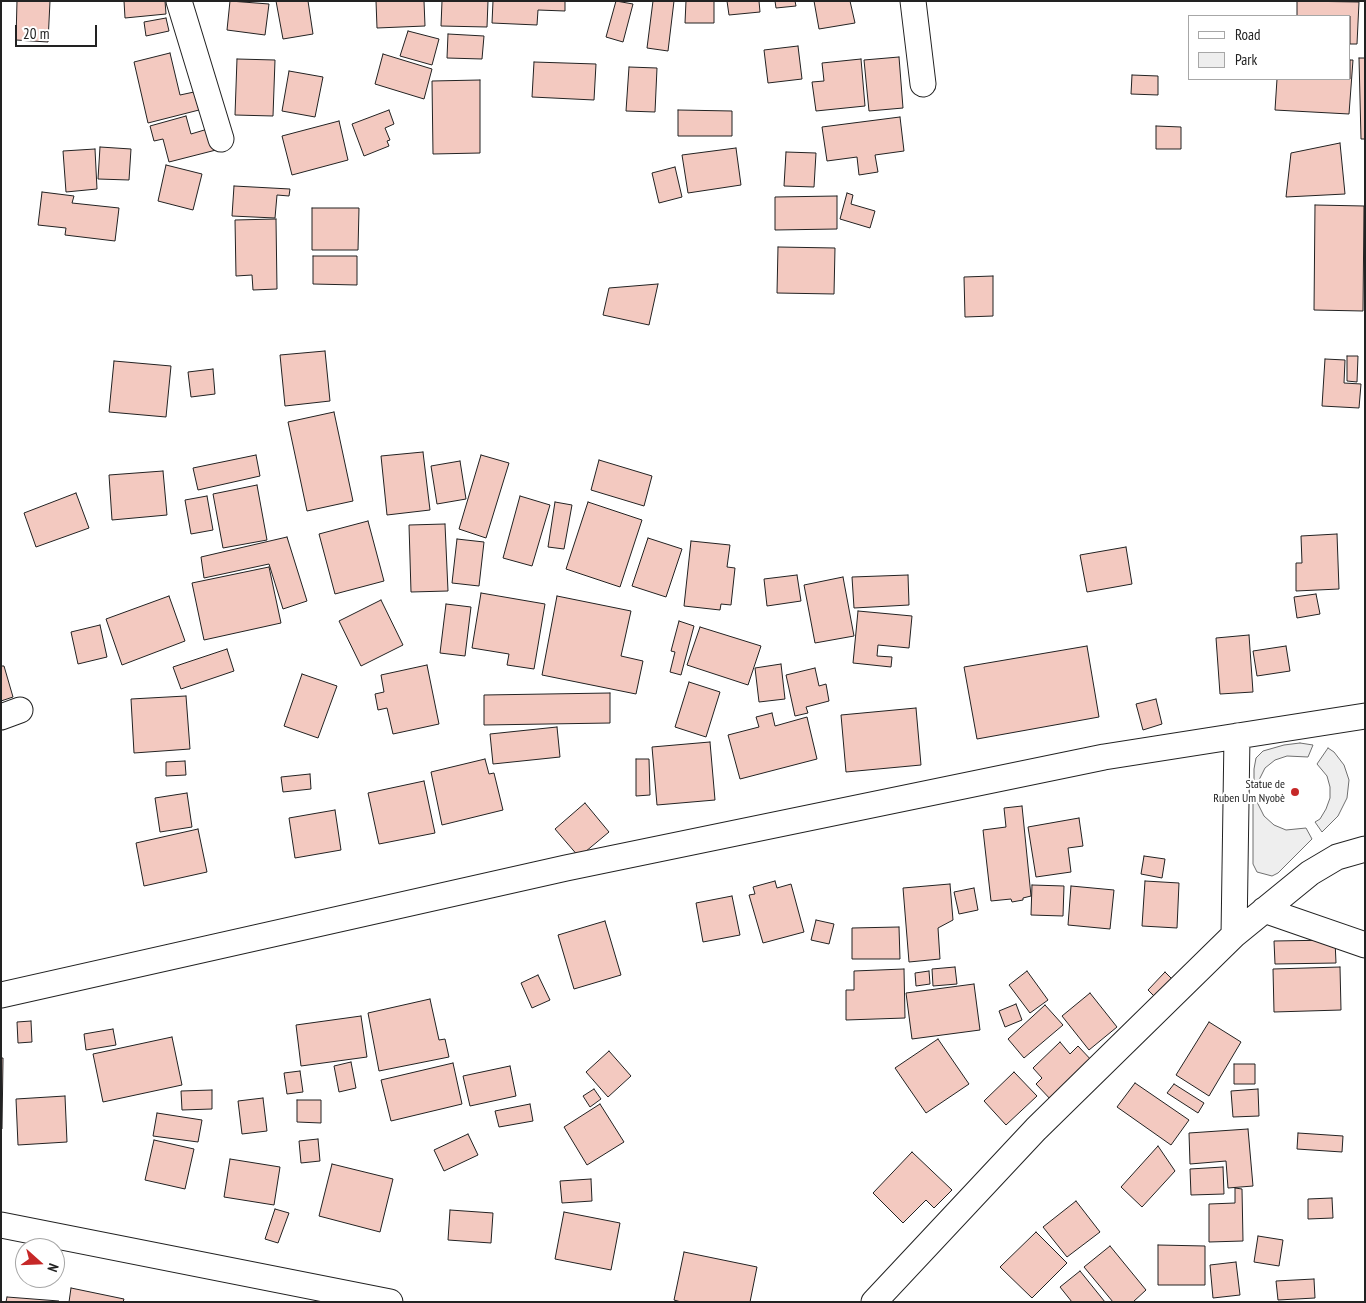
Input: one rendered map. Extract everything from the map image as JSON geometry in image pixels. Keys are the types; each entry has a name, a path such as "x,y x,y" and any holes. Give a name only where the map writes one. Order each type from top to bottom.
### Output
{"street":[{"path":"180,1 221,139"},
{"path":"913,1 923,84"},
{"path":"1,995 566,868 1104,757 1365,716"},
{"path":"1234,935 1238,736"},
{"path":"874,1302 1036,1129 1234,935 1310,874 1337,857 1365,849"},
{"path":"1264,910 1365,945"},
{"path":"1,1225 390,1302"}],"green space":[{"path":"1300,743 1313,745 1308,757 1287,756 1275,760 1265,768 1256,786 1254,786 1256,758 1263,751"},
{"path":"1328,748 1334,752 1344,765 1349,780 1347,798 1338,816 1322,832 1315,822 1320,819 1326,809 1330,798 1330,787 1327,776 1317,764"},
{"path":"1253,800 1256,800 1264,816 1274,825 1286,830 1306,828 1312,839 1278,873 1272,876 1257,872 1253,864"}],"building":[{"path":"17,1 50,1 48,42 16,40"},
{"path":"124,1 165,1 166,14 125,18"},
{"path":"230,1 269,4 265,35 227,30"},
{"path":"276,1 308,1 313,34 283,39"},
{"path":"376,1 424,1 425,26 377,28"},
{"path":"442,1 488,1 487,27 441,26"},
{"path":"493,1 565,1 565,11 538,10 537,25 492,23"},
{"path":"616,1 633,4 623,42 606,37"},
{"path":"653,1 674,1 668,51 647,48"},
{"path":"686,1 714,1 714,23 685,23"},
{"path":"727,1 759,1 760,12 729,15"},
{"path":"775,1 795,1 796,6 776,8"},
{"path":"814,1 850,1 855,23 819,29"},
{"path":"1297,1 1359,2 1357,44 1351,44 1351,15 1297,15"},
{"path":"166,18 169,31 146,36 144,22"},
{"path":"408,31 439,39 432,65 400,56"},
{"path":"448,34 484,36 482,59 447,58"},
{"path":"798,46 802,79 768,83 764,50"},
{"path":"170,53 180,95 194,92 199,110 148,123 134,62"},
{"path":"383,54 432,69 424,99 375,84"},
{"path":"899,57 903,108 869,111 864,60"},
{"path":"1359,58 1365,58 1365,139 1361,139"},
{"path":"237,59 275,60 273,116 235,115"},
{"path":"861,59 865,106 816,111 812,82 824,81 822,63"},
{"path":"1351,60 1353,60 1349,114 1275,110 1277,80 1351,80"},
{"path":"534,62 596,64 594,100 532,97"},
{"path":"629,67 657,68 655,112 626,111"},
{"path":"289,71 323,77 315,117 282,111"},
{"path":"1132,75 1158,76 1158,95 1131,94"},
{"path":"480,80 480,153 433,154 432,81"},
{"path":"389,110 394,124 385,128 390,140 387,141 389,146 364,156 352,124"},
{"path":"678,110 732,111 732,136 678,136"},
{"path":"186,116 191,134 211,128 216,150 169,162 163,139 154,141 150,126"},
{"path":"900,117 904,151 875,155 878,172 859,175 857,157 827,161 822,127"},
{"path":"339,121 348,160 292,175 282,136"},
{"path":"1156,126 1181,127 1181,149 1156,149"},
{"path":"1340,143 1345,194 1286,197 1291,153"},
{"path":"100,147 131,149 129,180 98,179"},
{"path":"736,148 741,185 688,193 682,155"},
{"path":"95,149 97,189 66,192 63,151"},
{"path":"786,152 816,153 814,187 784,186"},
{"path":"166,165 202,174 193,210 158,201"},
{"path":"675,167 682,197 659,203 652,173"},
{"path":"234,186 290,189 289,196 277,195 275,218 232,216"},
{"path":"42,192 74,196 72,203 119,208 115,241 65,235 66,228 38,225"},
{"path":"847,193 853,195 851,204 875,211 870,228 840,219"},
{"path":"837,196 837,229 775,230 775,197"},
{"path":"1315,205 1364,206 1363,311 1314,310"},
{"path":"312,208 359,208 358,250 312,250"},
{"path":"276,219 277,289 253,290 252,275 236,276 235,220"},
{"path":"778,247 835,248 834,294 777,293"},
{"path":"313,256 357,256 357,285 313,284"},
{"path":"993,276 993,316 965,317 964,277"},
{"path":"658,284 649,325 603,315 609,288"},
{"path":"325,351 330,401 285,406 280,355"},
{"path":"1347,356 1358,356 1357,382 1347,381"},
{"path":"1325,359 1345,360 1344,383 1361,384 1359,408 1322,406"},
{"path":"114,361 171,366 166,417 109,412"},
{"path":"213,369 215,394 191,397 188,372"},
{"path":"334,412 353,501 307,511 288,422"},
{"path":"423,452 430,510 387,515 381,456"},
{"path":"256,455 260,476 198,490 193,468"},
{"path":"481,455 509,463 486,538 459,529"},
{"path":"599,460 652,476 644,506 591,490"},
{"path":"460,461 466,499 437,504 431,466"},
{"path":"163,471 167,515 112,520 109,475"},
{"path":"257,485 267,540 223,548 213,494"},
{"path":"76,493 89,528 36,547 24,513"},
{"path":"207,496 213,530 191,534 185,500"},
{"path":"520,496 550,505 532,566 503,558"},
{"path":"555,502 572,505 564,549 548,547"},
{"path":"588,502 642,520 620,587 566,569"},
{"path":"368,521 384,581 335,594 319,534"},
{"path":"445,524 448,591 411,592 409,525"},
{"path":"1337,534 1339,589 1296,591 1296,563 1302,563 1301,536"},
{"path":"287,537 307,601 283,609 269,564 204,578 201,557"},
{"path":"648,538 682,549 666,597 632,586"},
{"path":"457,539 484,542 479,586 452,583"},
{"path":"691,541 730,545 727,567 735,568 731,605 721,604 720,610 684,606"},
{"path":"1126,547 1132,584 1087,592 1080,555"},
{"path":"269,567 281,623 204,640 192,583"},
{"path":"797,575 801,601 767,606 764,579"},
{"path":"908,575 909,605 854,608 852,577"},
{"path":"843,577 854,636 815,643 804,585"},
{"path":"481,593 545,604 534,669 507,665 509,654 472,648"},
{"path":"1316,594 1320,614 1297,618 1294,597"},
{"path":"169,596 185,641 122,665 106,619"},
{"path":"557,596 631,611 621,656 643,661 636,694 542,675"},
{"path":"381,600 403,645 361,666 339,621"},
{"path":"446,604 471,607 465,656 440,653"},
{"path":"858,611 912,616 909,648 878,645 877,656 892,657 891,667 853,663"},
{"path":"679,621 694,626 681,675 670,672 675,652 671,651"},
{"path":"100,625 107,657 78,664 71,632"},
{"path":"700,627 761,646 748,685 687,665"},
{"path":"1249,635 1253,692 1220,694 1216,638"},
{"path":"1087,646 1099,717 977,739 964,667"},
{"path":"1286,646 1290,671 1257,676 1253,651"},
{"path":"227,649 234,671 181,689 173,667"},
{"path":"781,664 785,699 759,702 755,668"},
{"path":"427,665 439,724 393,734 387,708 378,710 375,694 384,692 381,675"},
{"path":"1,666 4,666 13,697 1,701"},
{"path":"815,668 819,686 826,684 829,701 806,707 808,713 795,716 786,675"},
{"path":"302,674 337,686 318,738 284,726"},
{"path":"689,682 720,692 706,737 675,727"},
{"path":"610,693 610,723 484,725 484,695"},
{"path":"186,696 190,749 134,753 131,699"},
{"path":"1156,699 1162,724 1143,730 1136,704"},
{"path":"916,708 921,765 846,772 841,715"},
{"path":"772,713 775,726 807,717 817,759 740,779 728,735 759,727 756,717"},
{"path":"557,727 560,757 493,764 490,734"},
{"path":"710,742 715,800 657,805 652,747"},
{"path":"485,759 489,774 494,773 503,810 442,825 431,772"},
{"path":"636,759 649,759 650,795 636,796"},
{"path":"185,761 186,775 166,776 166,762"},
{"path":"310,774 311,789 283,792 281,777"},
{"path":"424,781 435,833 379,844 368,793"},
{"path":"187,793 192,827 160,832 155,798"},
{"path":"585,803 609,832 579,857 555,829"},
{"path":"1022,806 1031,896 1012,902 1011,899 991,901 983,830 1006,827 1004,808"},
{"path":"335,810 341,850 295,858 289,818"},
{"path":"1079,818 1083,846 1068,848 1071,872 1036,877 1028,827"},
{"path":"198,829 207,872 144,886 136,843"},
{"path":"1144,856 1165,859 1162,878 1141,874"},
{"path":"775,881 777,888 791,884 804,932 763,943 749,895 755,894 753,887"},
{"path":"1145,881 1179,883 1177,928 1142,926"},
{"path":"950,884 953,920 938,928 940,959 909,962 903,888"},
{"path":"1032,885 1064,886 1063,916 1031,915"},
{"path":"1071,886 1114,890 1110,929 1068,925"},
{"path":"974,888 978,910 959,914 954,892"},
{"path":"732,896 740,935 703,942 696,903"},
{"path":"816,920 834,924 829,944 811,940"},
{"path":"605,921 621,975 574,989 558,935"},
{"path":"899,927 900,959 852,959 852,928"},
{"path":"1335,940 1336,963 1275,964 1274,941"},
{"path":"955,967 957,984 933,986 932,969"},
{"path":"1340,967 1341,1010 1274,1012 1273,969"},
{"path":"904,969 905,1018 846,1020 846,990 854,990 854,971"},
{"path":"929,971 930,984 916,986 915,973"},
{"path":"1027,971 1048,1000 1030,1013 1009,985"},
{"path":"1165,972 1175,982 1158,1000 1148,990"},
{"path":"538,975 550,1000 532,1008 521,983"},
{"path":"974,984 980,1030 912,1039 906,993"},
{"path":"1090,993 1117,1027 1089,1050 1062,1016"},
{"path":"430,999 439,1040 445,1039 449,1057 379,1071 368,1013"},
{"path":"1016,1004 1022,1020 1005,1027 999,1011"},
{"path":"1045,1005 1063,1025 1024,1058 1008,1039"},
{"path":"361,1016 367,1057 301,1066 296,1025"},
{"path":"31,1021 32,1042 18,1043 17,1022"},
{"path":"1209,1022 1241,1042 1209,1096 1176,1075"},
{"path":"113,1029 116,1045 86,1050 84,1034"},
{"path":"172,1037 182,1085 103,1102 93,1054"},
{"path":"938,1039 969,1084 926,1113 895,1068"},
{"path":"1060,1042 1070,1054 1078,1046 1094,1063 1053,1102 1036,1084 1042,1078 1033,1068"},
{"path":"609,1051 631,1076 608,1097 586,1072"},
{"path":"1,1058 3,1058 2,1129 1,1129"},
{"path":"351,1062 356,1088 339,1092 334,1066"},
{"path":"453,1063 462,1104 391,1121 381,1080"},
{"path":"1234,1064 1255,1064 1255,1084 1234,1084"},
{"path":"510,1066 516,1096 470,1106 463,1076"},
{"path":"300,1071 303,1092 287,1094 284,1073"},
{"path":"1014,1072 1037,1096 1006,1125 984,1101"},
{"path":"1135,1083 1189,1120 1171,1145 1117,1107"},
{"path":"1174,1084 1204,1103 1198,1113 1167,1093"},
{"path":"594,1089 601,1099 590,1107 583,1096"},
{"path":"1258,1089 1259,1116 1233,1117 1231,1091"},
{"path":"212,1090 212,1109 182,1110 181,1091"},
{"path":"65,1096 67,1142 18,1145 16,1099"},
{"path":"263,1098 267,1131 242,1134 238,1101"},
{"path":"297,1100 321,1100 321,1123 297,1122"},
{"path":"530,1104 533,1121 499,1127 495,1111"},
{"path":"600,1104 624,1142 587,1165 564,1127"},
{"path":"157,1113 202,1120 198,1142 153,1136"},
{"path":"1248,1129 1253,1186 1228,1188 1226,1161 1190,1164 1189,1133"},
{"path":"1298,1133 1343,1136 1342,1152 1297,1149"},
{"path":"468,1134 478,1155 444,1171 434,1150"},
{"path":"318,1139 320,1161 301,1163 299,1141"},
{"path":"154,1140 194,1149 185,1189 145,1180"},
{"path":"1158,1146 1175,1171 1142,1207 1121,1187"},
{"path":"912,1152 952,1190 934,1208 926,1200 903,1223 873,1193"},
{"path":"230,1159 280,1167 274,1205 224,1197"},
{"path":"332,1164 393,1179 380,1232 319,1216"},
{"path":"1223,1167 1224,1194 1191,1195 1190,1169"},
{"path":"591,1179 592,1201 562,1203 560,1181"},
{"path":"1235,1188 1242,1189 1243,1241 1209,1242 1209,1204 1235,1203"},
{"path":"1332,1198 1333,1218 1308,1219 1308,1199"},
{"path":"1076,1201 1100,1232 1067,1257 1043,1227"},
{"path":"275,1209 289,1213 278,1243 265,1239"},
{"path":"450,1210 493,1213 491,1243 448,1240"},
{"path":"564,1212 620,1223 611,1270 555,1259"},
{"path":"1036,1232 1067,1263 1032,1298 1000,1267"},
{"path":"1258,1236 1283,1240 1279,1266 1254,1262"},
{"path":"1158,1245 1205,1246 1205,1285 1158,1285"},
{"path":"1110,1246 1146,1290 1133,1302 1113,1302 1084,1267"},
{"path":"684,1252 757,1267 750,1302 681,1302 674,1300"},
{"path":"1236,1262 1240,1295 1213,1298 1210,1265"},
{"path":"1080,1271 1105,1302 1072,1302 1060,1287"},
{"path":"1314,1279 1315,1298 1278,1300 1276,1281"},
{"path":"71,1288 124,1299 123,1302 69,1302"},
{"path":"7,1297 59,1301 59,1302 6,1302"}],"place":[{"name":"Statue de Ruben Um Nyobè","path":"1295,792"}]}
